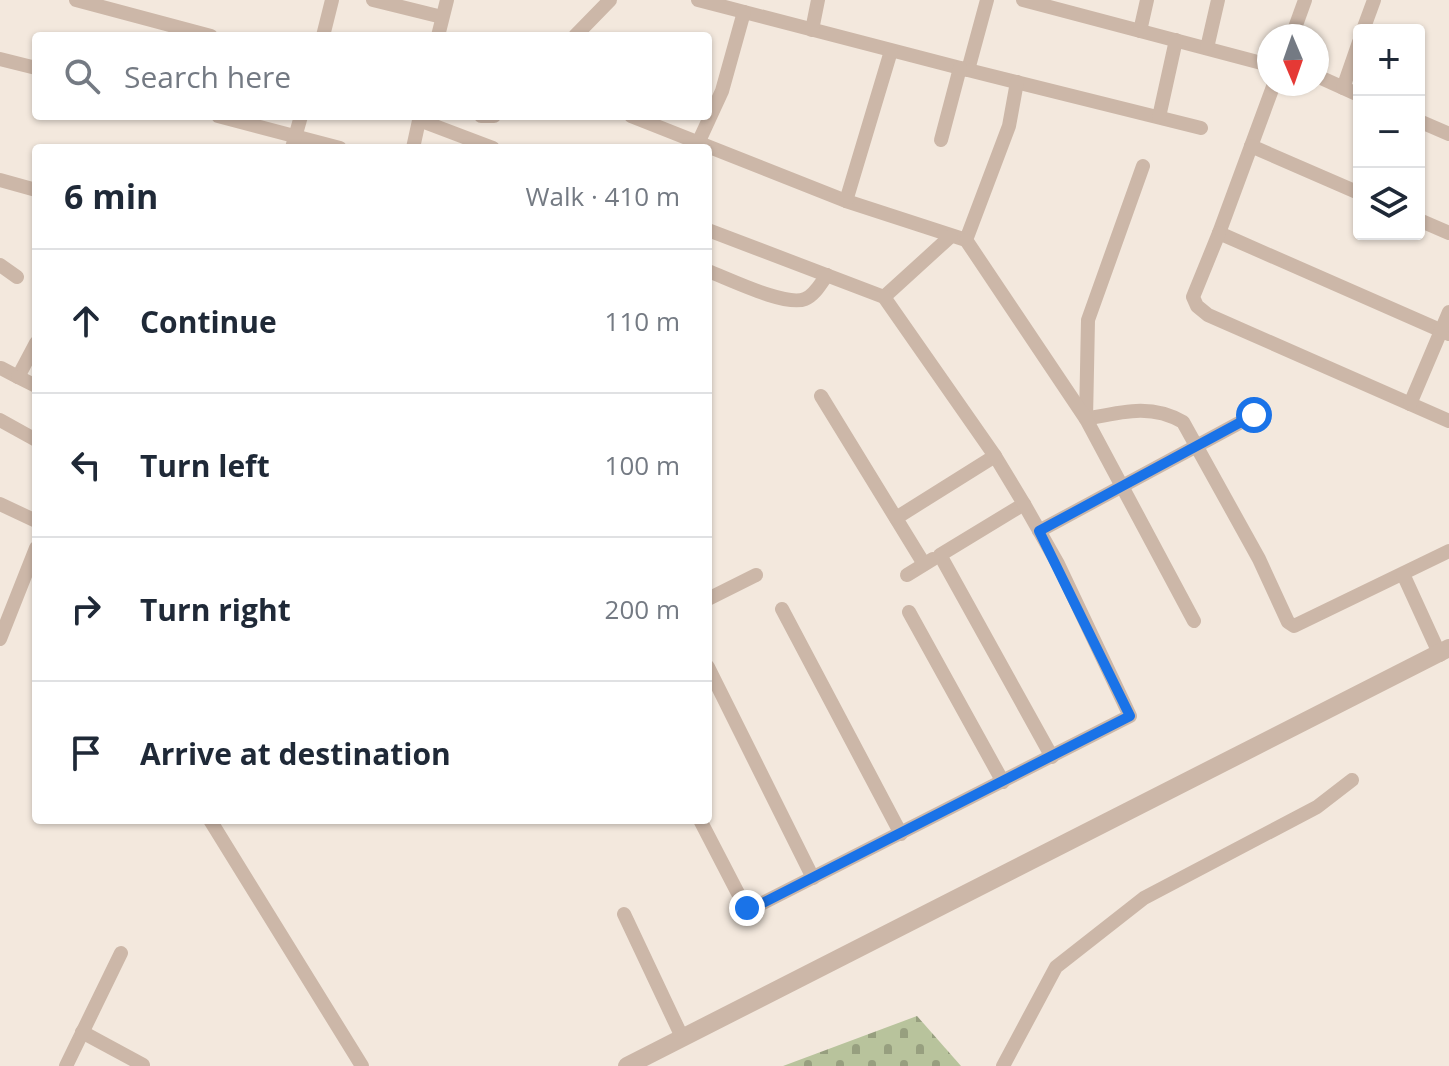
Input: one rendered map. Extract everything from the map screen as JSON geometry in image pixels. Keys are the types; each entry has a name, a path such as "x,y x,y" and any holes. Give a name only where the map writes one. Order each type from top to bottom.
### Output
{"street":[{"path":"76,0 196,32"},
{"path":"324,32 332,0"},
{"path":"373,0 442,17"},
{"path":"439,32 447,0"},
{"path":"579,32 610,0"},
{"path":"698,0 1201,128"},
{"path":"812,30 818,0"},
{"path":"941,140 987,0"},
{"path":"1023,0 1257,62"},
{"path":"1140,31 1147,0"},
{"path":"1207,48 1218,0"},
{"path":"1296,24 1305,0"},
{"path":"1365,24 1374,0"},
{"path":"712,113 722,91 744,12"},
{"path":"1159,117 1176,40"},
{"path":"846,201 891,51"},
{"path":"0,59 32,67"},
{"path":"1343,88 1353,59"},
{"path":"966,240 1009,126 1017,82"},
{"path":"1329,82 1353,92"},
{"path":"1270,96 1193,297 1197,306 1208,315 1449,421"},
{"path":"230,120 293,142 300,120"},
{"path":"414,144 420,120"},
{"path":"425,120 483,144"},
{"path":"642,120 706,144"},
{"path":"699,141 709,120"},
{"path":"1425,124 1449,134"},
{"path":"712,146 846,201 966,240 1086,419 1194,621"},
{"path":"1251,146 1353,190"},
{"path":"1086,419 1088,320 1143,166"},
{"path":"0,180 32,189"},
{"path":"1425,223 1449,233"},
{"path":"702,824 747,908 755,907 1130,716 1024,504 995,456 884,297 712,232"},
{"path":"1219,233 1445,332"},
{"path":"884,297 951,236"},
{"path":"1,267 17,277"},
{"path":"712,272 773,295 803,300 812,295 827,275"},
{"path":"1410,404 1445,332 1449,312"},
{"path":"18,377 32,351"},
{"path":"1,368 32,384"},
{"path":"821,396 924,564"},
{"path":"1086,419 1143,409 1166,412 1183,422 1259,559 1288,622 1294,626 1449,551"},
{"path":"1039,531 1124,488 1254,415"},
{"path":"0,420 32,438"},
{"path":"896,518 995,456"},
{"path":"0,504 32,519"},
{"path":"907,575 1024,504"},
{"path":"0,639 6,601 32,555"},
{"path":"940,555 1052,757"},
{"path":"627,1066 1445,651 1403,574"},
{"path":"712,597 756,575"},
{"path":"782,609 901,834"},
{"path":"909,612 1003,782"},
{"path":"712,675 813,878"},
{"path":"1003,1066 1056,967 1144,898 1317,807 1352,780"},
{"path":"212,824 362,1066"},
{"path":"624,914 682,1037"},
{"path":"66,1066 121,953"},
{"path":"82,1032 143,1065"}],"green space":[{"path":"917,1016 961,1066 783,1066"}],"route":[{"path":"747,908 755,907 1130,716 1058,564 1039,531 1124,488 1254,415"}]}
